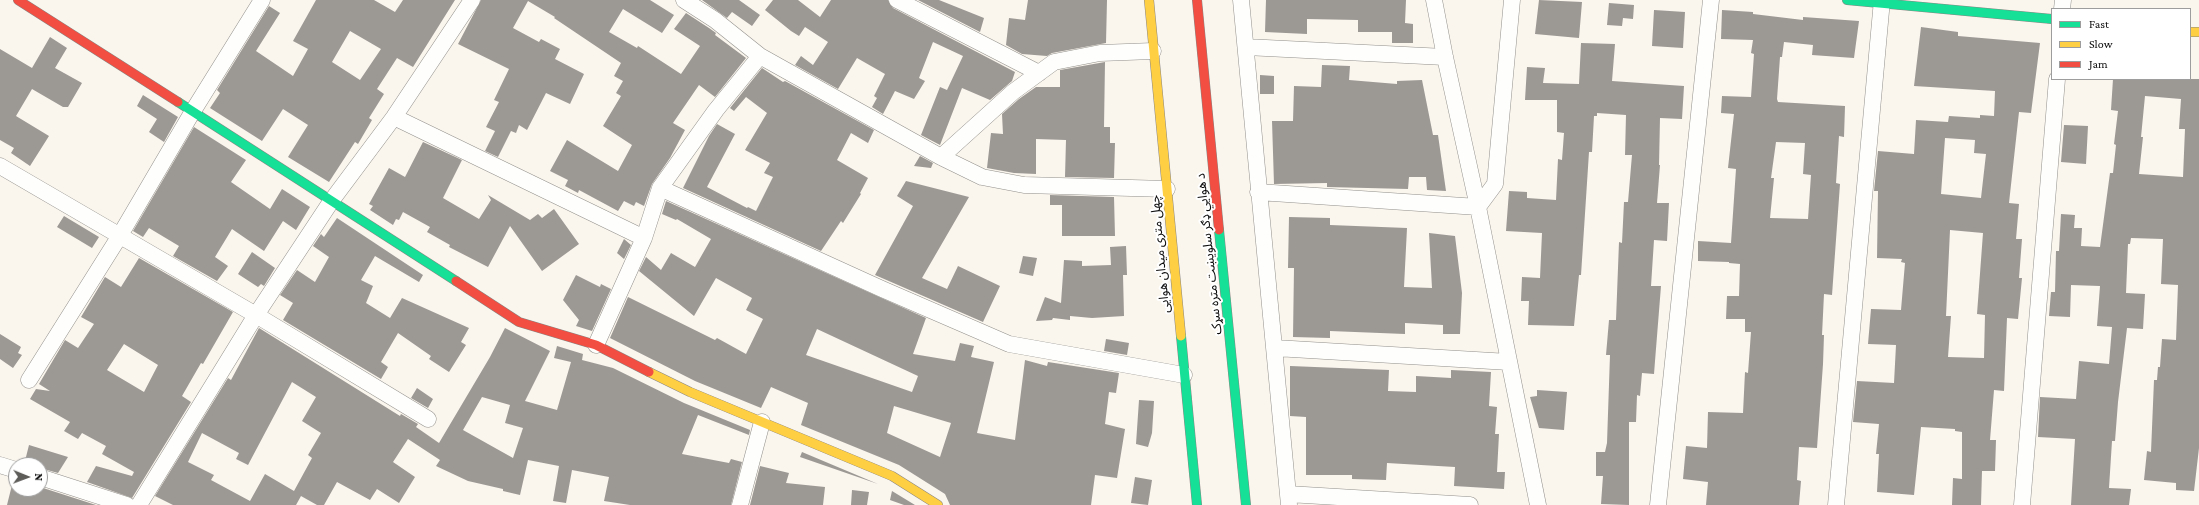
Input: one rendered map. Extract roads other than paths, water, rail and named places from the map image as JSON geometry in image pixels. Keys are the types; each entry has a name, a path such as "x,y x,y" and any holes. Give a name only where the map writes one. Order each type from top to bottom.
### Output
{"street":[{"path":"18,0 332,200 519,322 596,345 690,392 892,476 938,505"},
{"path":"29,380 119,237 193,111 262,0"},
{"path":"140,505 256,315 332,200 394,117 472,0"},
{"path":"684,0 715,20 760,56 982,177 1024,185 1167,190"},
{"path":"897,0 1039,73"},
{"name":"چهل متری میدان هوایی","path":"1149,0 1197,505"},
{"name":"د هوايي ډګر سلویښت متره سړک","path":"1197,0 1246,505"},
{"path":"1241,0 1258,192 1275,348 1289,500 1470,505"},
{"path":"1434,0 1478,207 1538,505"},
{"path":"1478,207 1495,184 1512,0"},
{"path":"1658,505 1711,0"},
{"path":"1847,0 1882,2 2051,19"},
{"path":"1836,505 1882,2"},
{"path":"1246,48 1445,57"},
{"path":"941,156 1013,92 1054,62 1093,55 1153,51"},
{"path":"596,345 644,238 660,188 716,110 760,56"},
{"path":"2022,505 2056,80"},
{"path":"394,117 644,238"},
{"path":"0,166 119,237 256,315 428,419"},
{"path":"660,188 882,289 1009,344 1184,375"},
{"path":"1258,192 1478,207"},
{"path":"1275,348 1508,362"},
{"path":"740,505 762,422"},
{"path":"48,480 127,505"}]}
